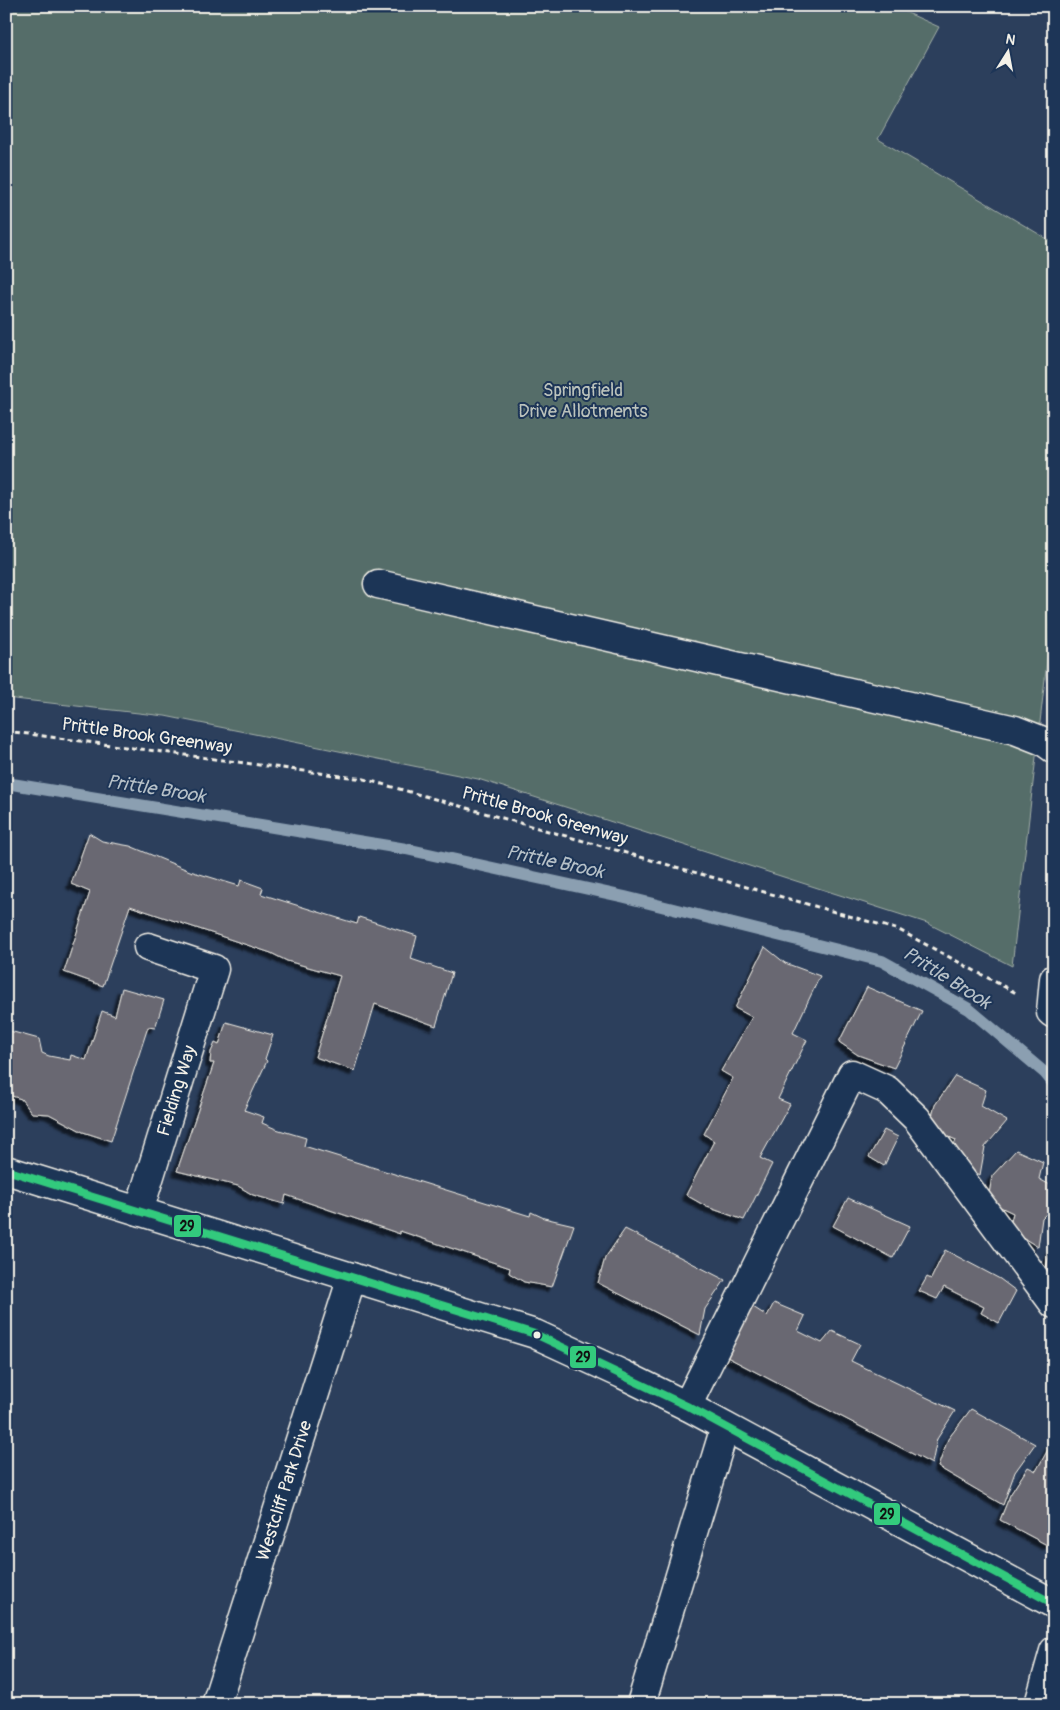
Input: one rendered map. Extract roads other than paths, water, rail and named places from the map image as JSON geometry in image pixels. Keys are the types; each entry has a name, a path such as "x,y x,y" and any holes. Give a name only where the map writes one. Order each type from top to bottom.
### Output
{"street":[{"path":"378,584 1015,730 1043,741 1054,748"},
{"name":"Fielding Way","path":"139,1211 214,969 148,947"},
{"path":"1053,1013 1054,979"},
{"path":"687,1406 852,1074 887,1090 917,1119 1054,1304"},
{"path":"6,1170 535,1334 687,1406 1054,1604"},
{"name":"Westcliff Park Drive","path":"216,1704 352,1277"},
{"path":"641,1704 725,1426"},
{"path":"1039,1704 1054,1651"}],"waterway":[{"name":"Prittle Brook","path":"6,783 406,849 625,897 882,961 969,1009 1045,1073 1054,1084"}],"park label":[{"name":"Springfield Drive Allotments","path":"583,400"}]}
